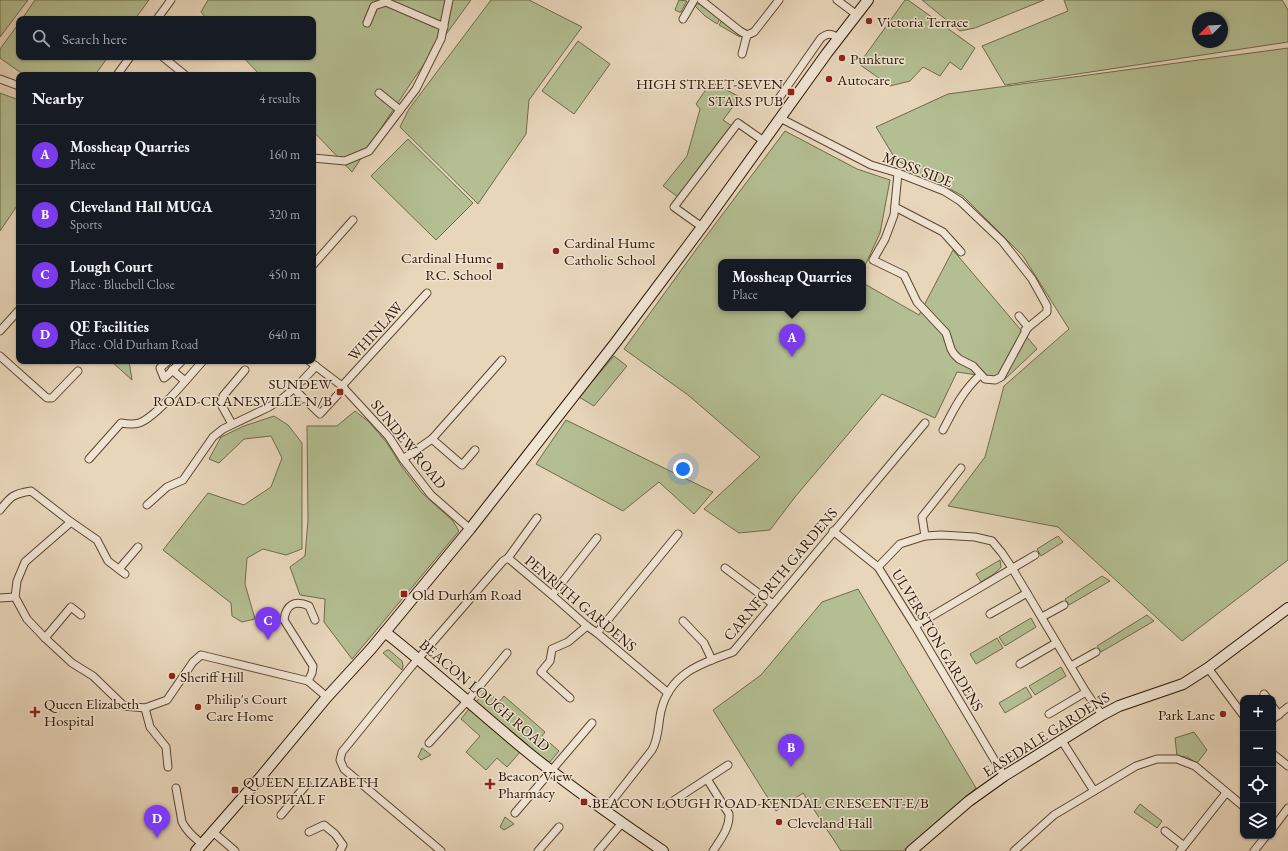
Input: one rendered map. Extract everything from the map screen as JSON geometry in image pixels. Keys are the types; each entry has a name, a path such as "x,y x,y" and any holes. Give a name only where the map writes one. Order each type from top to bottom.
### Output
{"main road":[{"path":"199,847 327,697 385,632 470,529 616,342 765,142 780,118 868,0"},
{"name":"EASEDALE GARDENS","path":"911,851 969,801 1004,776 1119,706 1183,684 1208,668 1288,608"},
{"name":"BEACON LOUGH ROAD","path":"385,632 551,770 604,811 663,851"}],"street":[{"path":"316,158 345,161 369,150 416,89 441,39 449,0"},
{"path":"683,19 694,0"},
{"path":"701,0 747,35"},
{"path":"747,35 754,32 779,0"},
{"path":"837,0 857,15"},
{"path":"159,16 168,2"},
{"path":"367,23 374,6 386,2 444,27"},
{"path":"777,101 821,38 826,34 839,38"},
{"path":"742,54 747,35"},
{"path":"119,72 128,60"},
{"path":"168,60 182,72"},
{"path":"0,79 16,85"},
{"path":"379,93 400,110"},
{"name":"MOSS SIDE","path":"780,118 871,165 898,173 944,191 960,201 1002,241 1032,279 1048,306 1046,312 1027,329"},
{"path":"702,227 674,207 738,123 765,142"},
{"path":"898,173 894,215 885,239 873,260 904,275 916,302 946,333 954,354 959,359 973,366 985,379 995,380 1001,377 1022,339 1027,329 1019,316"},
{"path":"895,207 943,232 961,252"},
{"path":"316,262 354,220"},
{"name":"WHINLAW","path":"294,389 320,414 427,293"},
{"path":"0,331 16,313"},
{"path":"0,356 47,398 52,398 78,371"},
{"path":"403,459 432,438 502,360"},
{"path":"165,364 160,368 164,378 179,364"},
{"path":"89,459 121,423 138,423 149,418 200,364"},
{"name":"SUNDEW ROAD","path":"313,364 343,387 388,437 403,459 431,494 470,529"},
{"path":"147,506 167,487 183,480 213,437 232,424 269,407 284,398 316,366"},
{"path":"172,370 185,381"},
{"path":"232,424 222,406 223,396 245,370"},
{"path":"943,430 961,397 980,375"},
{"name":"CARNFORTH GARDENS","path":"604,811 652,750 656,742 663,701 679,679 687,672 733,652 925,423"},
{"path":"432,438 462,465 475,450"},
{"path":"924,536 922,517 961,468"},
{"path":"0,510 10,497 20,492 31,491 97,540 108,561 122,572 138,547"},
{"path":"508,558 537,518"},
{"path":"71,522 25,562 17,581 15,597 27,619 44,638 72,663 93,676 124,706 145,708 167,700 193,662 200,655 308,681 327,697"},
{"name":"ULVERSTON GARDENS","path":"833,531 878,567 915,626 1004,776"},
{"path":"597,633 678,534"},
{"path":"878,567 900,544 924,536 975,537 992,542 1002,553 1012,568 1086,692 1102,715"},
{"path":"552,595 597,538"},
{"path":"915,626 1035,555"},
{"name":"PENRITH GARDENS","path":"441,851 344,769 340,760 342,752 503,561 508,558 668,693"},
{"path":"725,568 773,604"},
{"path":"990,614 1027,593"},
{"path":"0,598 15,597"},
{"path":"308,681 312,673 313,666 284,620 285,613 287,608 293,604 303,604 309,606 315,620"},
{"path":"1042,617 1064,605"},
{"path":"44,638 71,607 80,616"},
{"path":"683,621 704,643 712,660"},
{"path":"570,698 541,672 550,661 552,649 568,642 587,626"},
{"path":"1020,664 1056,642"},
{"path":"1071,666 1096,652"},
{"path":"429,744 507,653"},
{"path":"1208,668 1240,711"},
{"path":"1049,714 1086,692"},
{"path":"1276,717 1288,707"},
{"path":"145,708 150,727 166,747 168,767"},
{"path":"515,813 592,723"},
{"path":"1062,741 1094,791"},
{"path":"1276,756 1288,766"},
{"path":"1014,851 1054,815 1136,766 1157,759 1177,759 1195,766 1240,804"},
{"path":"667,805 728,765"},
{"path":"706,779 729,814 728,826 713,851"},
{"path":"281,815 307,784"},
{"path":"176,788 182,822 199,847"},
{"path":"1165,831 1182,848 1226,792"},
{"path":"1276,824 1288,808"},
{"path":"598,851 622,823"},
{"path":"309,832 324,825 335,834 343,845 340,851"},
{"path":"538,851 559,827"},
{"path":"213,832 235,851"},
{"path":"1254,851 1264,839"}],"green space":[{"path":"0,0 28,0 0,37"},
{"path":"35,0 149,0 137,16 24,16"},
{"path":"208,0 471,0 415,77 352,172 316,134 316,72 257,72 246,60 316,60 316,16 204,16 201,12"},
{"path":"491,0 529,0 582,27 529,100 526,134 478,204 400,127 409,109"},
{"path":"679,0 687,1 681,12 675,10"},
{"path":"905,0 908,0 975,48 961,70 950,62 940,76 923,67 910,81 890,86 859,64"},
{"path":"922,0 1044,0 975,28 960,31"},
{"path":"1064,0 1282,0 1288,10 1288,42 1005,85 982,46 1068,11"},
{"path":"700,4 720,19 717,24 705,16 694,5"},
{"path":"722,20 740,35 740,37 719,25"},
{"path":"16,27 16,60 106,60 97,72 20,72 0,58 0,49"},
{"path":"578,41 610,64 574,114 542,91"},
{"path":"1288,48 1288,560 1182,641 1058,527 948,506 985,457 1004,386 1069,329 1023,256 963,196 896,160 876,127 948,94"},
{"path":"711,82 740,97 723,120 732,126 678,197 663,186 687,156 700,109 696,104"},
{"path":"0,93 16,99 16,207 0,231"},
{"path":"785,131 857,169 890,180 880,233 866,263 866,259 718,259 718,311 866,311 866,285 919,315 953,250 1037,349 1005,379 957,372 935,418 882,394 795,497 770,530 739,533 704,509 760,457 688,395 624,349"},
{"path":"408,139 473,203 436,240 371,176"},
{"path":"614,356 627,366 594,406 579,397"},
{"path":"114,364 129,364 132,380"},
{"path":"355,411 369,422 387,443 402,467 422,493 453,521 459,531 352,659 324,622 325,599 300,595 290,567 305,556 308,520 307,426 337,426"},
{"path":"274,416 288,425 302,443 302,549 286,555 263,549 247,558 245,584 255,619 242,622 232,616 231,603 163,550 208,493 244,505 271,487 282,458 271,436 244,439 219,463 209,459 221,437 244,426"},
{"path":"566,420 713,492 694,514 659,482 623,511 536,464"},
{"path":"1058,536 1063,542 1041,556 1037,549"},
{"path":"1000,560 1001,567 994,574 981,582 976,574"},
{"path":"1102,576 1110,581 1069,605 1065,599"},
{"path":"858,589 976,788 903,851 841,851 803,793 776,811 713,710 761,675 822,602"},
{"path":"1147,615 1154,621 1101,652 1097,646"},
{"path":"1031,618 1036,627 1005,646 999,637"},
{"path":"997,638 1003,648 976,664 970,654"},
{"path":"387,650 402,661 402,670 383,653"},
{"path":"1061,667 1066,676 1035,695 1029,686"},
{"path":"1026,687 1032,697 1005,713 999,703"},
{"path":"486,690 499,702 504,696 545,732 542,736 559,751 549,763 476,702"},
{"path":"469,709 471,709 521,751 507,767 497,758 486,770 466,752 480,736 461,719"},
{"path":"1194,732 1207,750 1197,763 1187,757 1177,756 1175,738"},
{"path":"422,748 431,755 421,760 418,757"},
{"path":"1140,804 1162,821 1157,828 1134,812"},
{"path":"505,817 514,824 504,830 500,827"}],"place":[{"name":"Victoria Terrace","path":"869,21"},
{"name":"Punkture","path":"842,58"},
{"name":"Autocare","path":"829,79"},
{"name":"HIGH STREET-SEVEN STARS PUB","path":"791,92"},
{"name":"Cardinal Hume Catholic School","path":"556,251"},
{"name":"Cardinal Hume RC. School","path":"500,266"},
{"name":"Mossheap Quarries","path":"792,357"},
{"name":"SUNDEW ROAD-CRANESVILLE-N/B","path":"340,392"},
{"name":"Old Durham Road","path":"404,594"},
{"name":"Lough Court","path":"268,640"},
{"name":"Sheriff Hill","path":"172,676"},
{"name":"Philip's Court Care Home","path":"198,707"},
{"name":"Queen Elizabeth Hospital","path":"35,712"},
{"name":"Park Lane","path":"1223,714"},
{"name":"Cleveland Hall MUGA","path":"791,767"},
{"name":"Beacon View Pharmacy","path":"490,784"},
{"name":"QUEEN ELIZABETH HOSPITAL F","path":"235,790"},
{"name":"BEACON LOUGH ROAD-KENDAL CRESCENT-E/B","path":"584,802"},
{"name":"Cleveland Hall","path":"779,822"},
{"name":"QE Facilities","path":"157,838"}]}
